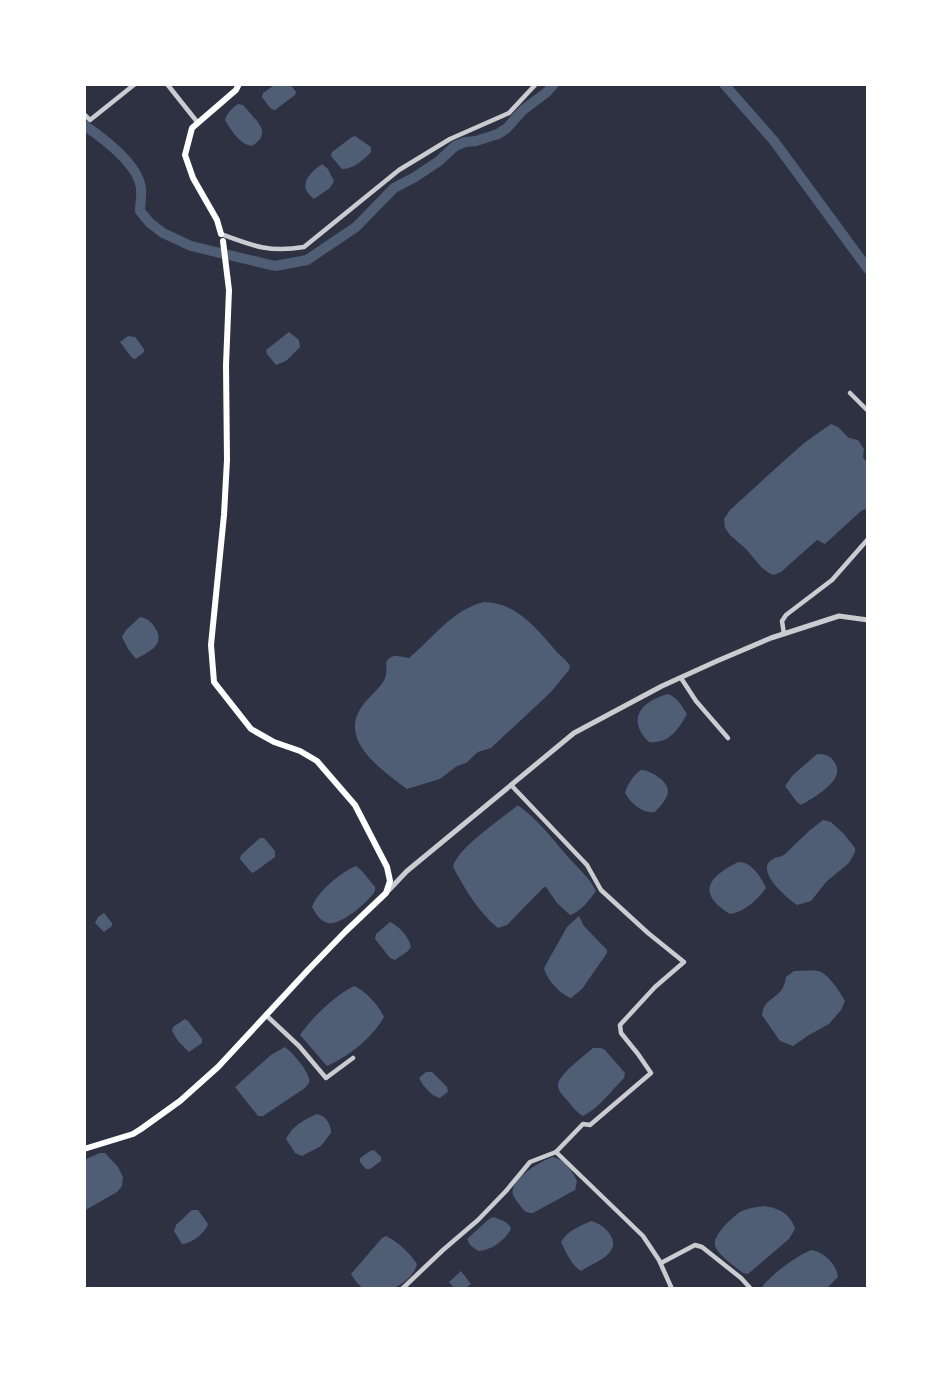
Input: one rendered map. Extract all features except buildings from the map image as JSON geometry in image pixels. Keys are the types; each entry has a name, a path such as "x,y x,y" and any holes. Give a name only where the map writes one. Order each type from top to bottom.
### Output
{"main road":[{"path":"84,1149 134,1134 180,1101 218,1067 335,941 386,893 390,881 387,867 355,805 317,761 251,729 214,682 211,645 228,460 227,270 217,220 193,178 185,155 192,128 236,90 239,84"}],"street":[{"path":"84,114 90,120 135,84"},
{"path":"167,84 198,122"},
{"path":"222,238 259,248 285,250 304,247 399,170 450,139 509,113 536,84"},
{"path":"850,393 868,411"},
{"path":"784,634 782,621 786,614 832,580 868,539"},
{"path":"386,893 407,871 574,733 716,661 784,634 839,616 868,620"},
{"path":"681,678 727,738"},
{"path":"401,1289 478,1220 530,1161 556,1152 583,1124 590,1125 651,1073 621,1033 620,1025 655,987 684,962 601,890 587,865 512,785"},
{"path":"267,1016 299,1045 326,1078 353,1058"},
{"path":"556,1152 643,1236 661,1263 672,1289"},
{"path":"661,1263 695,1245 702,1247 751,1289"}],"water":[{"path":"276,84 290,84 296,92 275,110 271,109 262,97 263,93"},
{"path":"238,104 243,105 262,131 262,136 252,146 239,140 225,120"},
{"path":"355,136 371,147 371,152 354,166 342,169 331,156 332,152"},
{"path":"322,164 334,181 330,188 314,199 306,189 306,180"},
{"path":"289,332 299,340 300,347 286,361 276,365 266,350"},
{"path":"128,336 135,337 144,349 135,359 120,342"},
{"path":"831,424 849,438 858,440 864,449 863,457 868,464 868,508 861,511 825,544 817,540 774,575 761,567 730,535 725,528 724,519 730,510 804,443"},
{"path":"484,602 506,606 524,618 567,661 569,670 551,692 491,748 478,752 440,779 407,789 384,771 364,750 357,739 355,727 358,714 382,684 387,670 386,663 390,657 409,658 462,611"},
{"path":"140,617 154,625 159,636 153,648 136,659 122,637"},
{"path":"668,694 677,700 687,714 667,738 649,742 638,726 640,712 650,701"},
{"path":"817,754 833,759 836,777 826,788 801,805 785,786 793,775"},
{"path":"641,770 658,777 667,788 667,797 655,812 637,807 625,793 631,780"},
{"path":"517,806 545,830 596,891 582,908 570,915 544,887 507,925 498,928 478,907 453,867 471,843"},
{"path":"823,820 831,822 844,834 855,852 849,863 827,881 811,901 797,905 769,877 768,864 774,858 784,855"},
{"path":"260,838 264,838 275,851 275,857 253,873 240,859"},
{"path":"738,862 751,867 766,888 750,904 730,914 713,899 710,886 719,874"},
{"path":"356,866 375,887 375,891 347,917 334,923 323,921 312,907 314,901 330,883"},
{"path":"104,913 112,926 104,932 95,923"},
{"path":"579,916 607,953 582,989 571,998 554,986 544,968 567,927"},
{"path":"390,922 403,932 411,947 395,960 390,958 375,939 376,934"},
{"path":"794,971 822,972 845,1001 829,1024 793,1046 780,1041 762,1015 766,1004 778,994 786,977"},
{"path":"354,986 372,999 384,1017 359,1046 327,1066 300,1035 325,1007"},
{"path":"185,1019 202,1039 202,1043 189,1052 172,1031 173,1027"},
{"path":"285,1047 305,1069 309,1083 263,1116 258,1116 235,1087 271,1055"},
{"path":"593,1048 605,1050 625,1073 624,1078 605,1099 583,1116 562,1095 558,1085 567,1071"},
{"path":"426,1072 432,1072 447,1087 448,1092 440,1098 430,1093 419,1078"},
{"path":"317,1114 327,1121 331,1133 321,1146 302,1156 295,1153 286,1139 299,1123"},
{"path":"374,1150 381,1157 381,1161 366,1169 360,1158"},
{"path":"105,1153 118,1167 123,1177 122,1186 117,1192 84,1211 84,1160"},
{"path":"553,1157 565,1163 573,1173 577,1181 575,1190 533,1213 526,1212 513,1195 515,1184 530,1169"},
{"path":"764,1206 784,1213 791,1219 795,1229 789,1239 748,1274 743,1273 716,1249 715,1241 724,1226 738,1213"},
{"path":"192,1210 198,1210 208,1224 198,1237 182,1244 174,1231 176,1225"},
{"path":"494,1217 507,1223 511,1229 497,1244 478,1251 467,1239"},
{"path":"591,1221 607,1231 613,1240 613,1246 606,1256 581,1271 572,1262 561,1242 570,1232"},
{"path":"386,1236 407,1252 417,1264 416,1268 408,1278 393,1288 364,1289 351,1274"},
{"path":"812,1250 825,1256 837,1272 838,1277 826,1289 761,1289 784,1266"},
{"path":"461,1271 471,1284 464,1289 455,1289 449,1282"}],"waterway":[{"path":"84,125 118,152 134,170 141,188 140,211 163,233 191,246 275,266 307,260 356,227 394,188 439,161 455,146 498,134 507,128 523,110 554,84"},
{"path":"724,84 774,141 868,269"}]}
